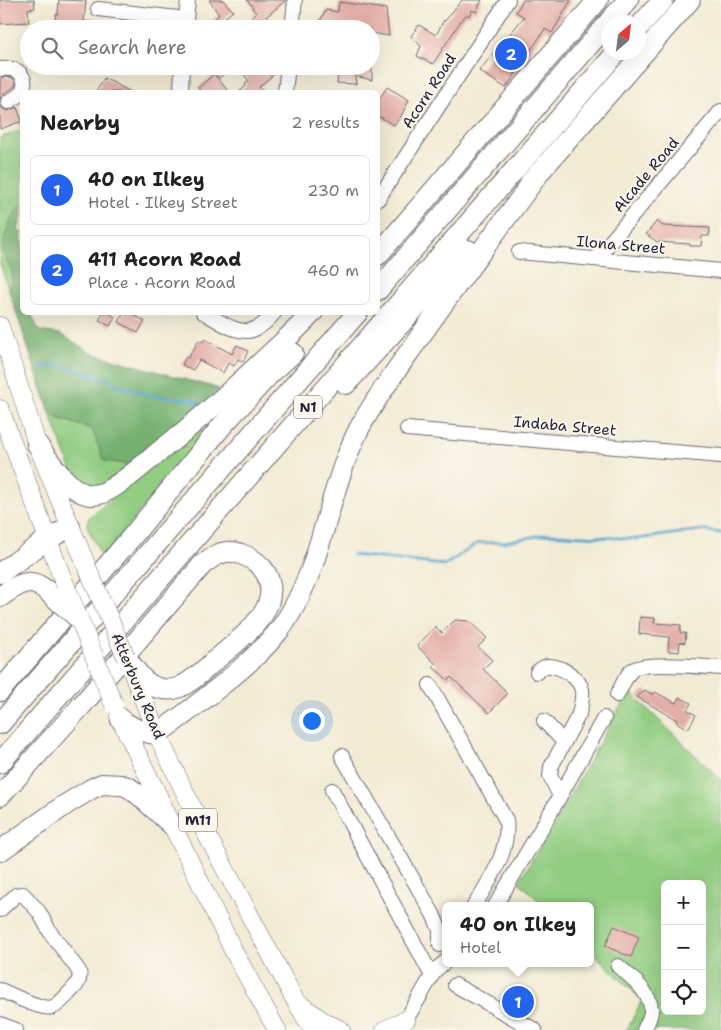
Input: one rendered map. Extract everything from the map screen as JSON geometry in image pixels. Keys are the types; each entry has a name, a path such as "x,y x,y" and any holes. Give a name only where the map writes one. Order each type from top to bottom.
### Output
{"highway":[{"path":"380,253 598,0"},
{"path":"380,288 628,0"},
{"path":"646,19 662,0"},
{"path":"206,526 285,448 339,391 539,173 690,0"},
{"name":"N1","path":"0,763 610,60"},
{"path":"118,712 134,728 147,733 158,734 186,714 242,668 282,628 295,606 309,573 349,451 358,431 390,379 539,173"},
{"path":"380,245 401,229"},
{"path":"37,444 54,468 74,487 83,493 101,494 113,487 185,431 292,334 310,315"},
{"path":"121,583 163,515 218,443 326,315"},
{"name":"N1","path":"0,724 355,315"},
{"path":"0,691 135,533 221,427 269,374 294,353"},
{"path":"0,573 48,539 70,527"},
{"path":"0,796 82,705 203,564 224,552 235,552 255,561 262,567 270,584 270,596 268,605 262,615 256,623 194,678 174,689 156,688 143,684 140,676 126,657"},
{"path":"0,597 26,582 50,593 78,618"},
{"path":"0,851 91,788 102,784 128,787 172,826"}],"main road":[{"name":"Atterbury Road","path":"0,326 37,444 70,527 126,657"},
{"name":"Atterbury Road","path":"0,409 60,572 118,712 235,954 277,1030"},
{"name":"Atterbury Road","path":"143,684 158,734 193,809 294,1000 313,1030"},
{"path":"294,1000 341,1030"},
{"path":"385,1030 404,1027"}],"street":[{"path":"186,20 188,0"},
{"path":"293,20 295,0"},
{"name":"Acorn Road","path":"380,196 508,0"},
{"path":"98,10 160,20"},
{"path":"0,69 14,69 20,72"},
{"path":"22,75 25,85 23,90"},
{"path":"181,90 182,75"},
{"path":"285,90 287,75"},
{"path":"8,102 20,93"},
{"name":"Alcade Road","path":"596,259 721,111"},
{"name":"Ilona Street","path":"519,252 721,271"},
{"path":"208,315 226,325 246,331 259,328 272,315"},
{"name":"Indaba Street","path":"407,429 721,456"},
{"path":"537,672 543,667 553,666 574,677 582,690 582,705 579,714 551,767 550,776 560,796"},
{"path":"617,695 630,671 639,667 721,668"},
{"path":"430,685 506,820 508,830 501,856 495,872 476,902"},
{"path":"499,902 547,826 560,796 604,718"},
{"path":"544,721 564,742"},
{"path":"342,756 442,928"},
{"path":"332,790 438,969"},
{"path":"0,910 16,895 23,894 39,912 50,932 78,971 80,977 76,986 61,1001 49,1008 0,990"},
{"path":"438,969 431,958 435,949 442,947"},
{"path":"618,966 635,980 651,1005 652,1014 644,1030"},
{"path":"404,1027 438,969"},
{"path":"455,985 535,1030"},
{"path":"0,1024 16,1030"}],"green space":[{"path":"20,131 20,206 3,253 12,271 9,291 0,264 0,138"},
{"path":"20,206 18,230 20,232 20,315 32,315 39,331 61,334 91,353 220,389 134,465 104,461 92,429 51,416 9,291 13,274 6,260 3,248 5,235"},
{"path":"51,416 92,429 134,465 100,487 83,481 71,469"},
{"path":"201,429 205,432 102,558 88,528 89,517"},
{"path":"629,691 721,780 721,1030 627,1030 642,1000 594,954 594,902 540,902 519,882"}],"building":[{"path":"0,0 34,0 35,8 28,9 29,20 0,24"},
{"path":"59,0 86,1 84,20 55,20 56,14 58,14"},
{"path":"209,0 223,0 233,11 224,20 213,20 219,15"},
{"path":"247,0 286,0 266,17 268,20 250,20 256,13"},
{"path":"462,0 482,0 476,12 472,10 469,16 466,15 460,22 433,64 417,56 421,46 411,36 419,25 436,35 444,20"},
{"path":"523,0 571,0 552,33 545,29 506,88 479,71 524,17 516,12"},
{"path":"339,2 386,9 389,36 380,34 380,20 321,20 326,10 338,12"},
{"path":"215,75 227,90 200,90 198,88"},
{"path":"244,75 273,75 259,87 262,90 241,90 249,81"},
{"path":"338,75 372,75 372,80 355,76 356,84 337,83"},
{"path":"4,77 13,78 16,84 0,99 0,79"},
{"path":"104,78 127,90 97,90"},
{"path":"387,87 409,100 400,118 394,125 380,117 380,98"},
{"path":"0,105 8,111 17,107 20,122 0,129"},
{"path":"657,221 663,226 710,228 709,236 702,236 701,246 657,242 646,234"},
{"path":"102,315 115,317 110,326 99,320"},
{"path":"122,315 136,315 145,321 138,333 119,322"},
{"path":"205,339 232,354 237,345 248,351 243,362 238,359 234,366 228,363 223,373 199,360 193,370 182,365 199,340 203,342"},
{"path":"640,617 655,618 654,623 681,625 680,633 686,633 685,643 680,642 679,652 668,651 669,637 639,634"},
{"path":"455,620 469,621 487,638 478,647 492,660 483,669 507,694 489,713 451,677 448,680 433,667 436,664 417,646 435,627 442,633"},
{"path":"645,690 653,695 655,692 676,703 679,697 691,703 687,710 696,715 688,729 676,722 677,720 637,697"},
{"path":"614,926 639,937 631,957 605,946"}],"waterway":[{"path":"39,366 60,366 93,374 123,387 149,395 194,400 202,406"},
{"path":"353,555 445,565 478,543 503,542 549,534 637,539 701,530 721,533"}],"place":[{"name":"411 Acorn Road","path":"511,54"},
{"name":"40 on Ilkey","path":"518,1002"}]}
